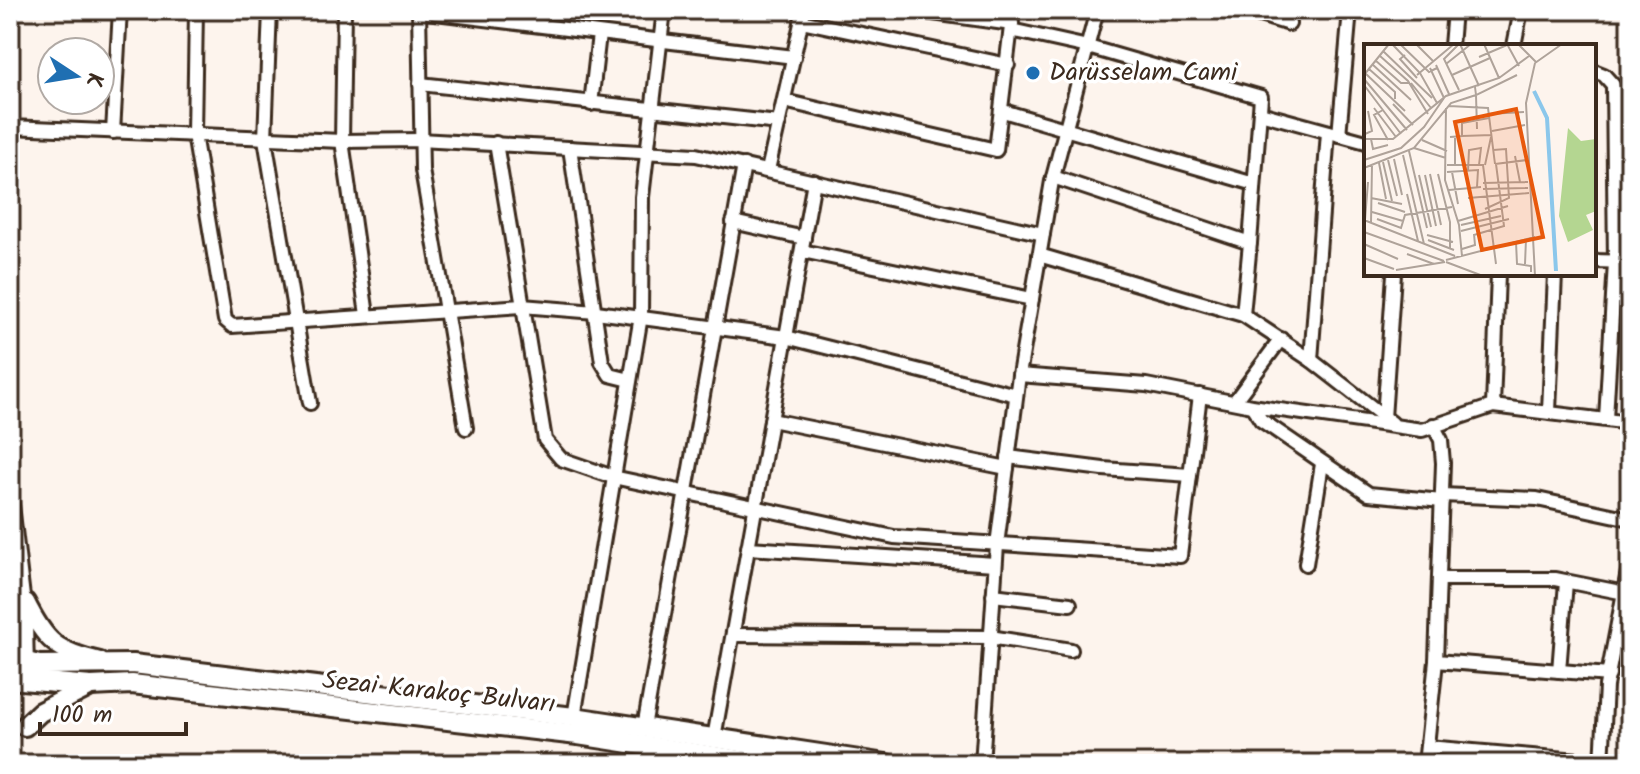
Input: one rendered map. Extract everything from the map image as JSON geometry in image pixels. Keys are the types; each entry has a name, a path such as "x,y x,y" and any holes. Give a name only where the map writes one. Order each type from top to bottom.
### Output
{"main road":[{"path":"10,505 14,564 22,599 24,671 105,663"},
{"path":"12,620 22,599"},
{"path":"22,599 39,629 56,647 105,663 574,717 886,764"},
{"name":"Sezai Karakoç Bulvarı","path":"24,671 91,686 132,684 562,733 766,764"},
{"path":"25,726 47,708 91,686"}],"street":[{"path":"113,132 120,10"},
{"path":"196,10 194,134 225,320 241,327 367,315 522,306 641,316 786,337 1016,395"},
{"path":"270,10 265,139 310,403"},
{"path":"344,10 342,141 367,315"},
{"path":"466,428 419,140 419,10 794,57"},
{"path":"574,717 641,316 646,153 664,10"},
{"path":"911,10 1012,27 1261,97 1243,315"},
{"path":"784,101 996,150 1013,10"},
{"path":"982,764 995,564 1019,375 1053,177 1097,10"},
{"path":"1243,10 1289,24"},
{"path":"1311,360 1350,10"},
{"path":"1450,44 1454,10"},
{"path":"1514,44 1521,10"},
{"path":"768,170 802,15 1008,65"},
{"path":"591,104 599,34"},
{"path":"1596,72 1613,85 1615,262 1606,419"},
{"path":"420,84 779,123"},
{"path":"1003,111 1254,184"},
{"path":"1260,113 1364,142"},
{"path":"10,127 265,139 496,143 696,155 1043,234"},
{"path":"496,143 547,444 561,459 613,477 894,537 1180,556 1200,395"},
{"path":"570,148 604,367 610,375 630,380"},
{"path":"644,727 744,165"},
{"path":"1053,177 1250,243"},
{"path":"714,738 814,181"},
{"path":"733,222 803,244 1032,299"},
{"path":"1039,255 1243,315 1311,360 1389,421"},
{"path":"1596,261 1630,262"},
{"path":"1389,421 1394,276"},
{"path":"1493,406 1498,276"},
{"path":"1549,411 1555,276"},
{"path":"1234,402 1281,339"},
{"path":"1019,375 1146,385 1252,406 1389,421 1422,430 1493,406 1630,423"},
{"path":"1252,406 1261,420 1369,494 1537,499 1630,519"},
{"path":"771,420 1007,463 1190,475"},
{"path":"1425,764 1436,661 1442,498 1441,440 1433,425"},
{"path":"1306,564 1322,464"},
{"path":"748,548 995,564"},
{"path":"1427,747 1602,763 1609,675 1630,561"},
{"path":"1440,579 1566,582 1625,593"},
{"path":"1559,671 1566,582"},
{"path":"993,595 1070,604"},
{"path":"734,635 990,637 1071,650"},
{"path":"1436,661 1609,675"}],"place":[{"name":"Darüsselam Cami","path":"1033,73"}]}
